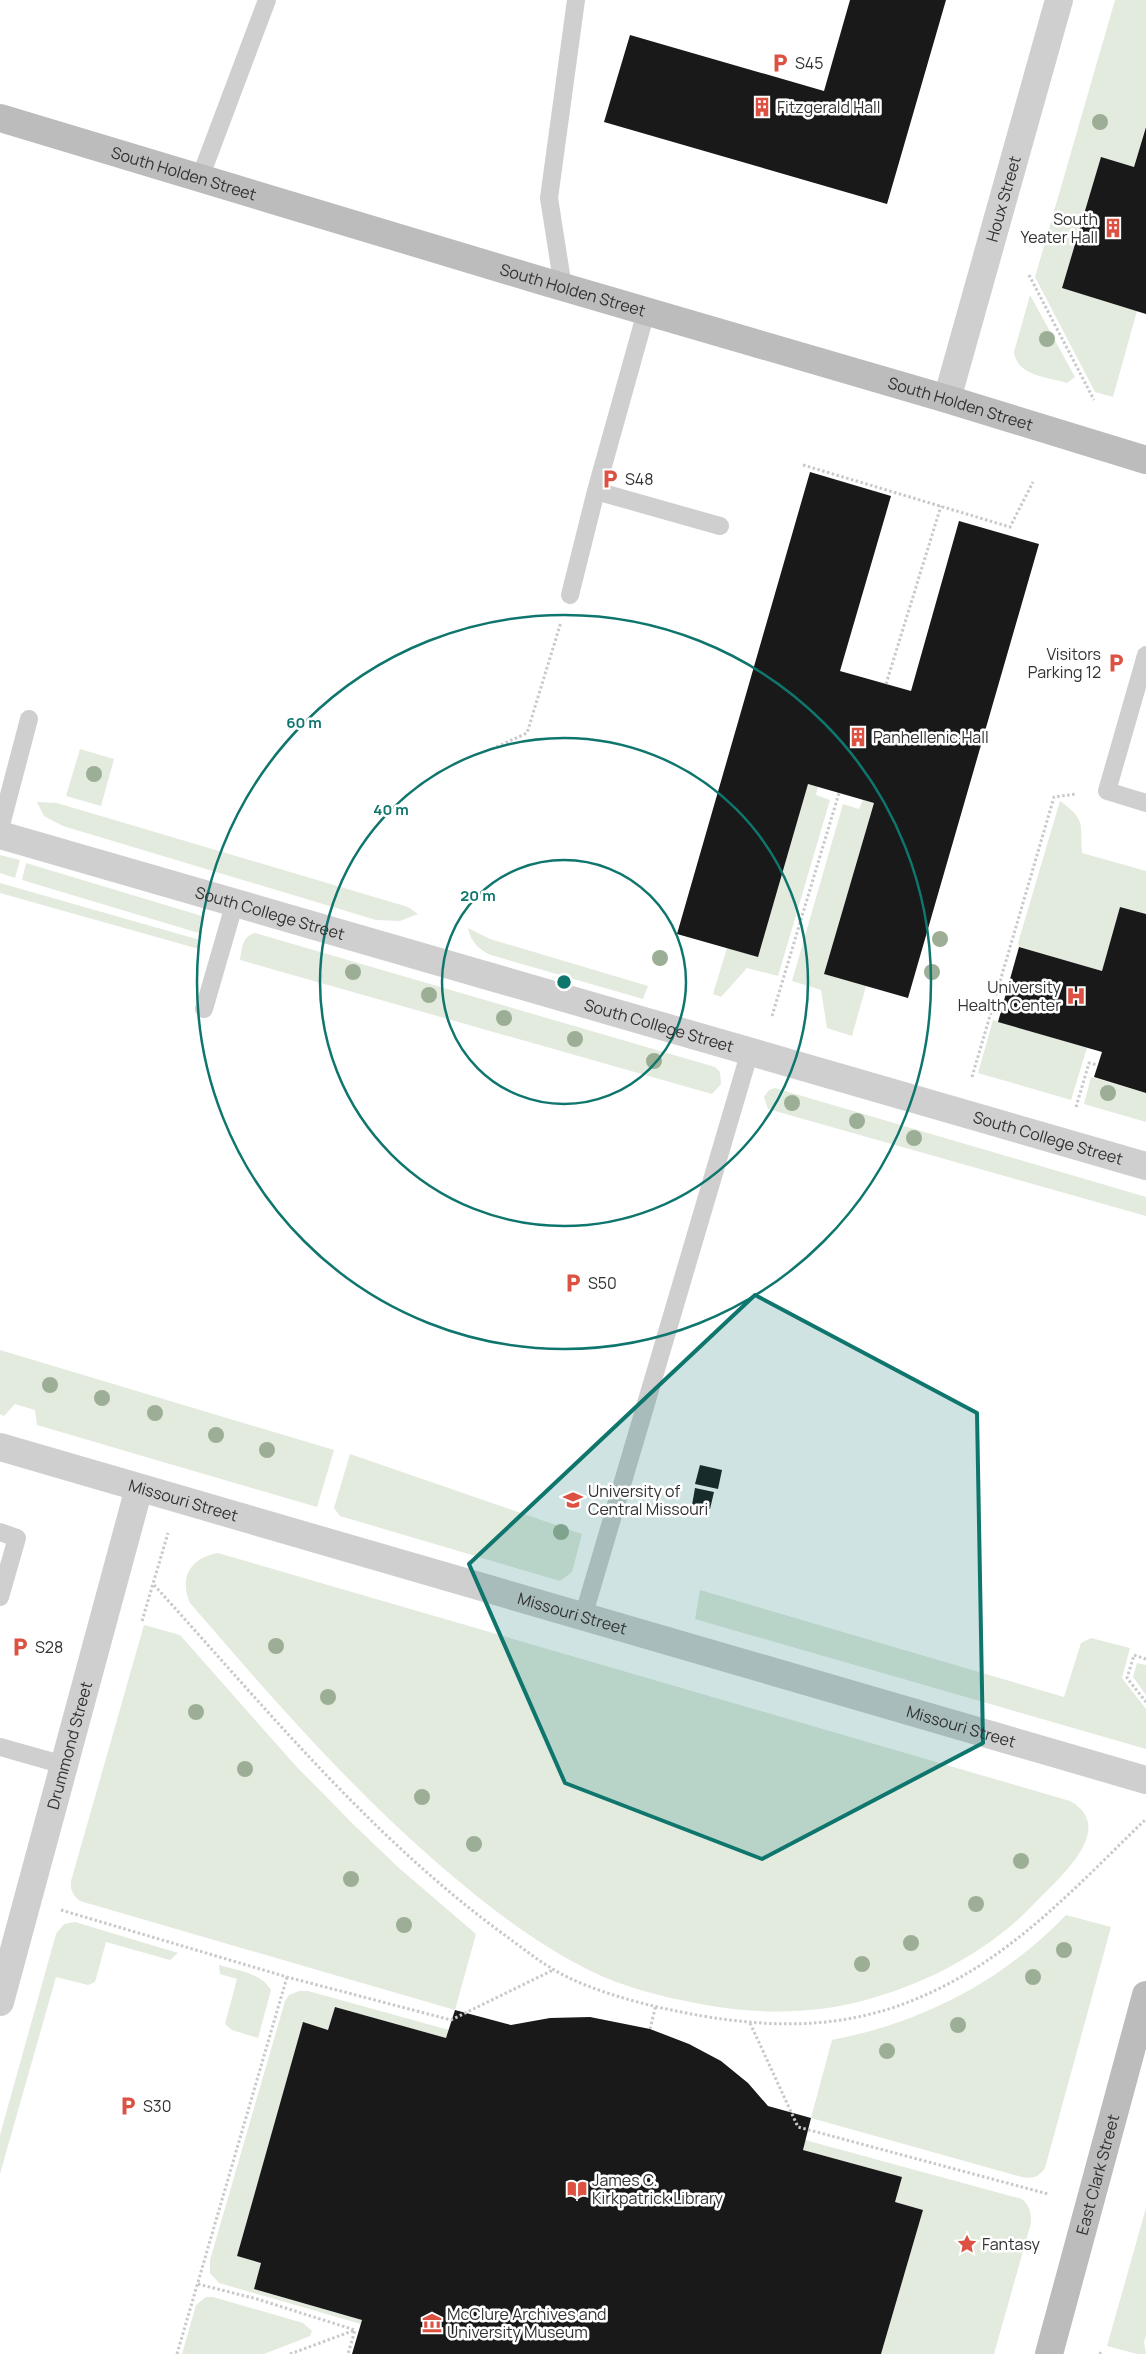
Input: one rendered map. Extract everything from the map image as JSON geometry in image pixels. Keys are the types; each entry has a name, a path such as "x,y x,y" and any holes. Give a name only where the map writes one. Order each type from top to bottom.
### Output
{"main road":[{"name":"South Holden Street","path":"0,118 1146,460"},
{"name":"East Clark Street","path":"1050,2354 1146,1995"}],"street":[{"name":"Houx Street","path":"946,399 1059,0"},
{"name":"South College Street","path":"0,835 1146,1166"},
{"name":"Missouri Street","path":"0,1447 1146,1780"},
{"name":"Drummond Street","path":"0,2002 139,1488"}],"lane":[{"path":"200,178 266,0"},
{"path":"563,287 549,198 576,0"},
{"path":"570,595 596,491 646,312"},
{"path":"596,491 720,526"},
{"path":"1146,655 1107,791 1146,802"},
{"path":"0,829 29,719"},
{"path":"204,1009 234,902"},
{"path":"584,1616 750,1051"},
{"path":"0,1532 17,1538 0,1597"},
{"path":"0,1748 64,1765"}],"path":[{"path":"1029,275 1094,400"},
{"path":"803,465 1010,527 1033,482"},
{"path":"886,684 941,506"},
{"path":"492,749 527,733 570,595"},
{"path":"972,1077 1054,797 1107,791"},
{"path":"772,1016 839,793"},
{"path":"1076,1107 1089,1063 1098,1065"},
{"path":"142,1623 170,1528"},
{"path":"153,1585 328,1778 376,1827 454,1896 553,1970 589,1986 693,2016 750,2023 828,2023 884,2012 961,1977 1026,1932 1146,1819"},
{"path":"1146,1659 1134,1655 1127,1678 1146,1702"},
{"path":"58,1909 287,1977 451,2020 553,1970"},
{"path":"177,2354 287,1977"},
{"path":"650,2029 656,2005"},
{"path":"750,2023 798,2127 1048,2194"},
{"path":"198,2284 257,2298 355,2330"},
{"path":"290,2354 355,2330"},
{"path":"348,2354 355,2330"}],"highlighted area":[{"path":"755,1295 977,1413 983,1743 762,1859 565,1783 469,1564"}],"shaded area":[{"path":"1115,0 1146,0 1146,125 1134,167 1101,158 1062,288 1137,311 1113,397 1095,392 1035,277"},
{"path":"1030,295 1075,377 1067,383 1027,371 1016,360 1014,352"},
{"path":"80,749 114,759 101,806 66,796"},
{"path":"808,784 818,787 816,795 830,800 778,976 747,968 721,997 713,994 727,948"},
{"path":"863,800 874,803 824,974 866,986 852,1036 827,1028 821,990 792,981 843,804 859,809"},
{"path":"1060,801 1074,813 1080,822 1082,853 1146,871 1146,914 1120,907 1102,971 1019,947 1018,943"},
{"path":"37,802 57,803 408,907 418,914 400,921 376,920 63,826 44,816"},
{"path":"0,855 20,860 15,878 0,873"},
{"path":"26,863 202,916 202,934 22,880"},
{"path":"0,883 200,940 199,949 0,893"},
{"path":"468,928 490,939 648,986 643,999 491,955 476,944"},
{"path":"255,933 715,1067 720,1072 721,1084 712,1094 240,960 245,940"},
{"path":"993,1020 1087,1048 1071,1100 978,1073"},
{"path":"1091,1077 1146,1093 1146,1122 1084,1104"},
{"path":"775,1088 1146,1197 1146,1216 768,1109 764,1097 769,1090"},
{"path":"0,1350 334,1450 317,1507 37,1425 35,1410 15,1404 4,1416 0,1414"},
{"path":"350,1454 582,1534 572,1572 560,1581 340,1516 334,1508"},
{"path":"218,1553 1070,1801 1084,1813 1088,1826 1086,1840 1078,1855 1055,1883 1015,1923 996,1938 954,1965 909,1986 885,1994 862,2001 825,2008 769,2011 731,2009 698,2004 622,1984 595,1973 554,1951 515,1925 443,1868 343,1774 190,1603 186,1585 189,1570 200,1559"},
{"path":"700,1590 1064,1697 1081,1643 1091,1638 1130,1648 1122,1678 1146,1709 1146,1749 695,1619"},
{"path":"144,1625 180,1635 295,1765 353,1824 399,1868 476,1934 455,2010 80,1901 76,1897 72,1892 71,1881"},
{"path":"1137,1663 1146,1665 1146,1695 1133,1677"},
{"path":"1066,1915 1111,1927 1045,2168 1038,2175 1029,2178 1022,2177 811,2118 832,2040 897,2023 959,1996 1015,1960 1042,1939"},
{"path":"75,1922 178,1953 170,1960 106,1942 95,1982 88,1985 56,1977 0,2174 0,2135 56,1934 64,1924"},
{"path":"219,1965 255,1976 261,1979 271,1990 258,2038 232,2030 225,2024 237,1979 220,1974"},
{"path":"299,1991 308,1991 449,2030 446,2038 335,2007 328,2030 303,2023 237,2256 261,2263 254,2289 362,2320 361,2324 219,2283 210,2273 210,2260 285,2001 289,1995"},
{"path":"805,2140 1022,2199 1027,2204 1030,2209 1031,2223 994,2354 881,2354 923,2210 895,2202 901,2177 803,2150"},
{"path":"1146,2208 1146,2335 1144,2342 1146,2354 1137,2354 1107,2346"},
{"path":"206,2297 213,2297 303,2323 312,2331 310,2336 264,2354 182,2354 196,2305"}],"building":[{"name":"Fitzgerald Hall","path":"850,0 946,0 887,204 604,122 630,35 824,91"},
{"name":"South Yeater Hall","path":"1146,127 1146,314 1062,288 1101,157 1134,167"},
{"name":"Panhellenic Hall","path":"810,472 891,496 840,671 911,691 959,521 1039,544 908,998 824,974 874,803 808,784 758,957 677,934"},
{"name":"University Health Center","path":"1120,907 1146,914 1146,1093 1094,1077 1102,1052 998,1022 1019,947 1102,971"},
{"path":"700,1465 722,1470 718,1489 695,1484"},
{"path":"695,1488 714,1492 710,1509 692,1505"},
{"name":"James C. Kirkpatrick Library","path":"335,2007 446,2038 455,2010 511,2025 550,2018 590,2017 650,2029 689,2044 721,2061 748,2083 768,2106 811,2118 803,2150 902,2177 895,2202 923,2210 881,2354 352,2354 362,2320 254,2289 261,2263 237,2256 303,2022 328,2030"}],"place":[{"name":"S45","path":"780,63"},
{"name":"Fitzgerald Hall","path":"762,107"},
{"name":"South Yeater Hall","path":"1113,228"},
{"name":"S48","path":"610,479"},
{"name":"Visitors Parking 12","path":"1116,663"},
{"name":"Panhellenic Hall","path":"858,737"},
{"name":"University Health Center","path":"1076,996"},
{"name":"S50","path":"573,1283"},
{"name":"University of Central Missouri","path":"573,1500"},
{"name":"S28","path":"20,1647"},
{"name":"S30","path":"128,2106"},
{"name":"James C. Kirkpatrick Library","path":"577,2189"},
{"name":"Fantasy","path":"967,2244"},
{"name":"McClure Archives and University Museum","path":"432,2323"}]}
